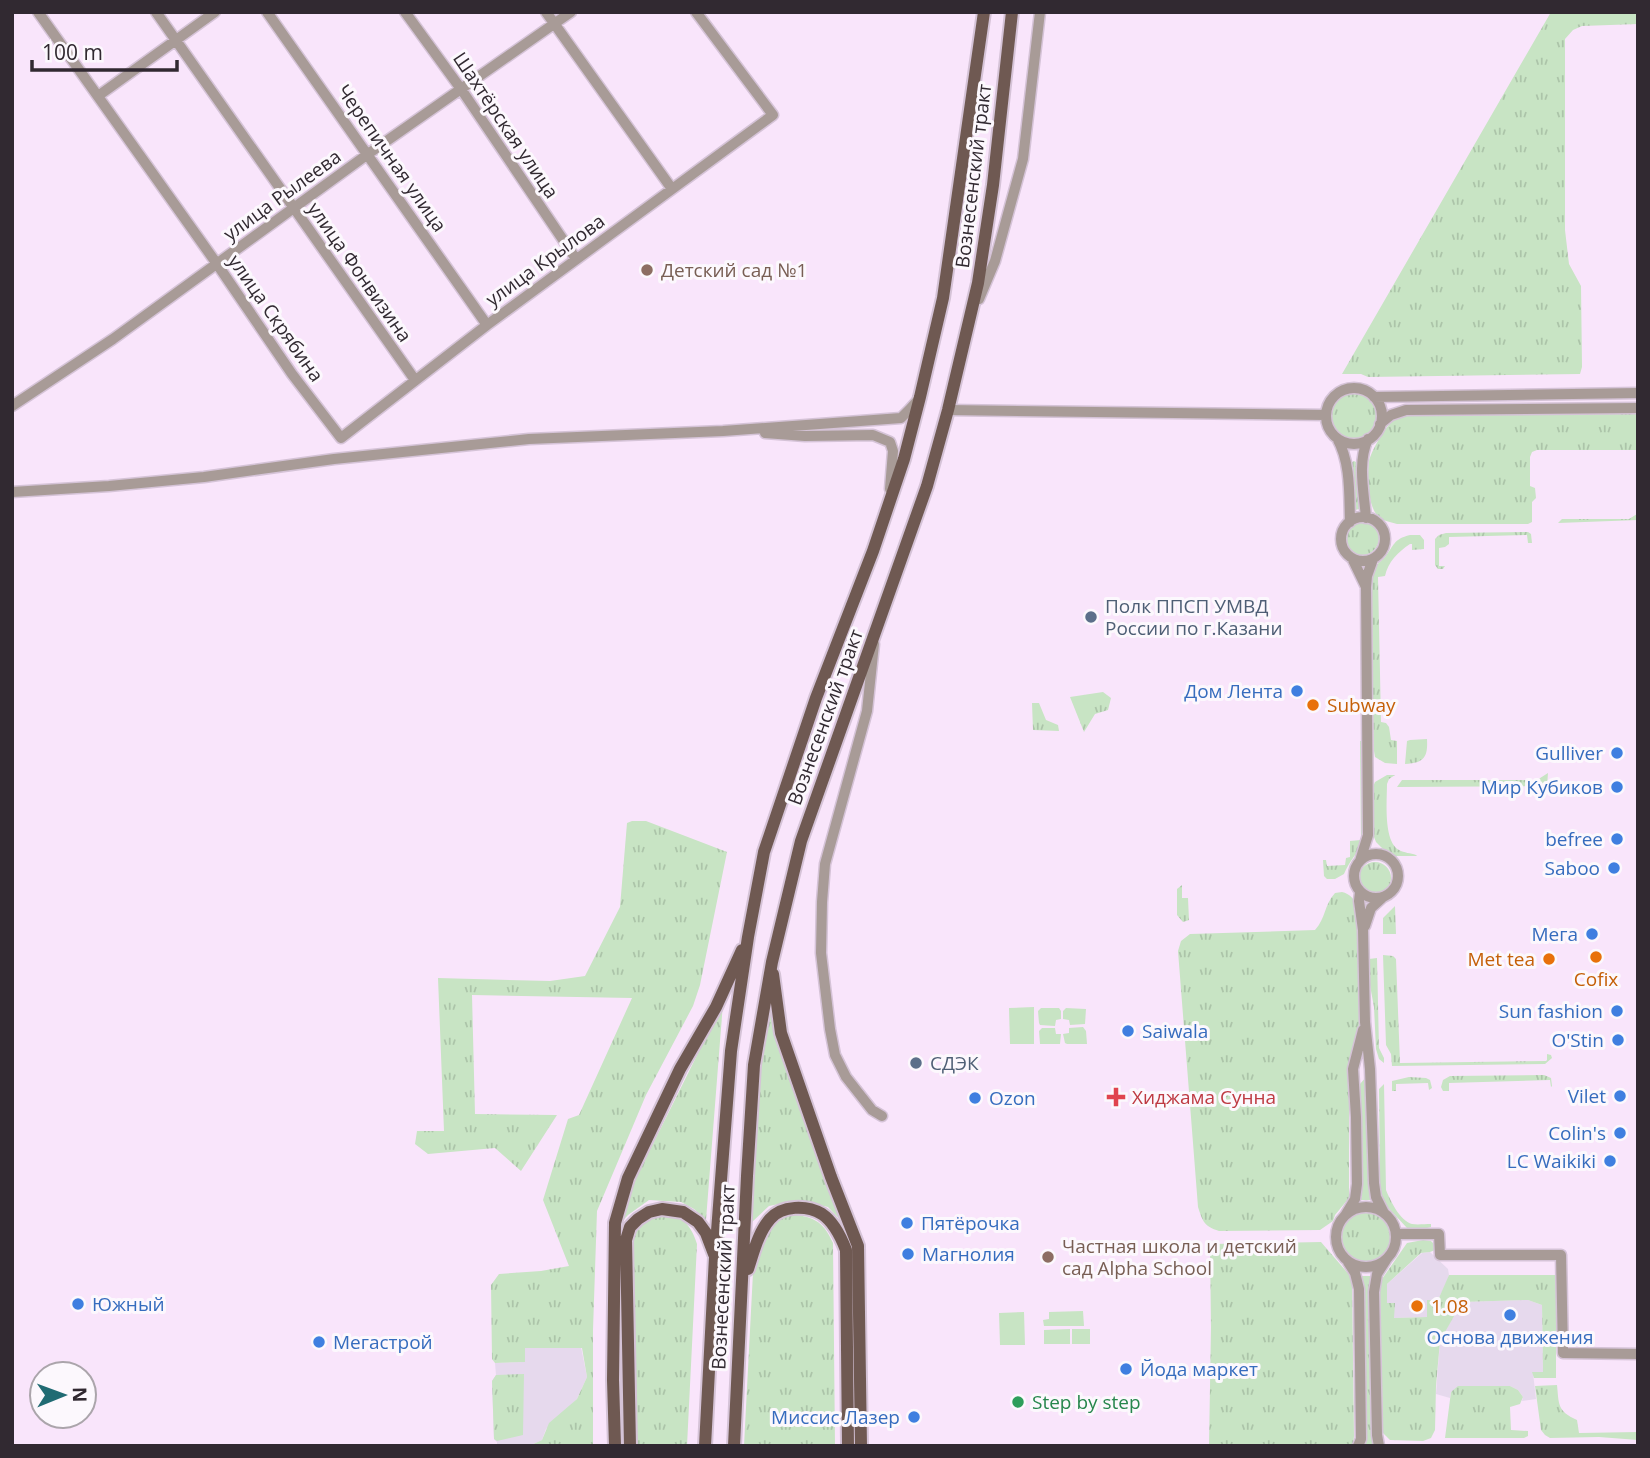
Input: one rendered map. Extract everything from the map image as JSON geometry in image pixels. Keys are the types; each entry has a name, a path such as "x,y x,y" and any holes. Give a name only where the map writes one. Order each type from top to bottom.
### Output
{"main road":[{"name":"Вознесенский тракт","path":"734,1446 754,1065 772,962 801,841 927,486 948,410 978,283 993,184 1013,12"},
{"name":"Вознесенский тракт","path":"705,1446 715,1257 731,1051 764,852 816,698 873,551 904,459 943,298 984,14"},
{"path":"615,1446 615,1223 628,1178 680,1069 716,1007 748,937"},
{"path":"772,962 781,1034 831,1177 859,1246 861,1446"},
{"path":"743,1282 759,1236 772,1216 782,1210 803,1208 822,1214 840,1233 846,1250 848,1446"},
{"path":"629,1446 626,1240 630,1227 649,1212 662,1209 683,1212 698,1222 706,1233 715,1257"}],"street":[{"name":"улица Скрябина","path":"38,12 292,374 341,438"},
{"name":"улица Фонвизина","path":"156,12 415,380"},
{"path":"98,96 215,12"},
{"name":"Черепичная улица","path":"267,12 487,325"},
{"name":"Шахтёрская улица","path":"405,12 461,89 576,260"},
{"path":"546,12 672,189"},
{"name":"улица Рылеева","path":"12,406 113,338 571,12"},
{"name":"улица Крылова","path":"341,438 487,325 773,115 696,12"},
{"path":"970,319 995,261 1023,159 1040,12"},
{"path":"1350,522 1344,450 1328,424 1327,409 1334,397 1345,389 1362,389 1374,397 1381,410 1381,424"},
{"path":"1374,397 1638,393"},
{"path":"12,492 191,478 334,459 529,439 723,431 901,418 920,397"},
{"path":"1337,438 1354,443 1368,439 1391,415 1406,410 1638,408"},
{"path":"948,410 1326,415"},
{"path":"723,431 805,436 873,435 890,443 893,452 889,502"},
{"path":"1366,518 1362,461 1368,439"},
{"path":"1352,558 1365,561 1373,559 1382,551 1385,537 1380,525 1360,517 1345,527 1342,540 1366,587"},
{"path":"1360,861 1368,835 1366,587 1373,559"},
{"path":"875,635 867,711 825,864 821,953 835,1055 846,1077 872,1110 882,1116"},
{"path":"1368,835 1379,854"},
{"path":"1363,930 1371,908 1394,889 1398,876 1392,861 1379,854 1372,854 1356,866 1354,877 1360,892 1371,898 1383,897"},
{"path":"1360,892 1374,1183 1376,1197 1396,1234 1396,1244 1377,1274 1374,1292 1379,1446"},
{"path":"1358,1446 1361,1438 1359,1289 1355,1273 1341,1254 1336,1238 1338,1224 1355,1199 1356,1117 1353,1069 1365,1023"},
{"path":"1353,1088 1358,1078 1370,1069"},
{"path":"1346,1214 1365,1207 1384,1213"},
{"path":"1396,1234 1439,1234 1440,1255 1561,1255 1563,1353 1638,1353"},
{"path":"1348,1261 1367,1267 1386,1259"}],"shaded area":[{"path":"1430,1252 1448,1269 1449,1275 1438,1300 1427,1317 1394,1318 1387,1303 1387,1284 1422,1253"},
{"path":"1528,1300 1542,1305 1543,1372 1533,1373 1536,1399 1522,1401 1523,1397 1518,1390 1510,1386 1464,1386 1451,1392 1450,1398 1436,1394 1440,1341 1461,1302"},
{"path":"581,1347 587,1377 577,1399 546,1429 542,1440 529,1446 497,1446 494,1439 492,1381 496,1375 495,1363 524,1362 525,1348"}],"green space":[{"path":"1551,12 1638,12 1638,24 1582,26 1573,30 1565,39 1565,230 1569,264 1581,286 1580,374 1368,377 1361,374 1342,374"},
{"path":"1354,392 1371,399 1378,416 1371,433 1354,440 1337,433 1330,416 1337,399"},
{"path":"1638,412 1638,520 1558,523 1562,519 1629,519 1637,514 1636,450 1532,452 1530,486 1535,488 1536,498 1532,502 1532,522 1528,524 1397,524 1379,517 1374,510 1368,482 1370,458 1383,433 1398,417"},
{"path":"1351,463 1358,463 1359,509 1352,511"},
{"path":"1362,521 1374,526 1379,538 1374,550 1362,555 1350,550 1345,538 1350,526"},
{"path":"1531,534 1532,543 1528,543 1527,535 1449,537 1449,544 1439,548 1439,566 1445,566 1438,569 1435,565 1435,539 1439,535"},
{"path":"1410,535 1420,535 1424,540 1424,549 1412,550 1410,544 1394,558 1385,576 1378,577 1381,722 1389,727 1391,740 1397,741 1397,764 1385,763 1375,757 1374,751 1370,575 1397,541"},
{"path":"1103,692 1111,698 1108,710 1095,714 1084,732 1070,697"},
{"path":"1032,703 1039,703 1046,720 1058,725 1059,731 1033,730"},
{"path":"1427,739 1424,758 1405,764 1407,741"},
{"path":"1360,741 1362,841 1344,874 1335,879 1327,879 1324,876 1323,860 1326,860 1327,866 1345,865 1346,858 1350,857 1350,841 1361,840"},
{"path":"1548,773 1547,786 1397,787 1402,780 1537,780"},
{"path":"1387,775 1395,775 1387,784 1390,838 1399,850 1417,856 1394,856 1383,849 1374,837 1373,787 1375,782"},
{"path":"646,821 727,852 700,985 693,1006 646,1095 597,1211 593,1446 529,1446 542,1440 549,1423 577,1399 587,1377 582,1348 525,1348 525,1362 495,1363 492,1359 491,1285 499,1274 569,1266 543,1200 568,1119 579,1115 632,998 472,995 475,1114 557,1115 521,1171 495,1148 428,1154 415,1144 417,1131 444,1131 438,978 550,981 585,976 620,907 627,823"},
{"path":"1375,862 1386,867 1391,878 1386,889 1375,894 1364,889 1359,878 1364,867"},
{"path":"1182,885 1182,898 1188,898 1189,920 1183,922 1177,915 1177,889"},
{"path":"1342,892 1354,900 1358,924 1360,1035 1349,1075 1349,1198 1333,1221 1320,1230 1219,1231 1205,1223 1198,1207 1178,951 1181,941 1190,934 1315,930 1331,898 1335,893"},
{"path":"1395,906 1396,934 1383,934 1383,918"},
{"path":"1383,955 1396,959 1400,1063 1546,1061 1547,1054 1552,1058 1545,1064 1392,1066 1391,1054 1386,1045"},
{"path":"1377,958 1379,1048 1384,1063 1379,1059 1376,1049 1374,1007 1369,980 1369,959"},
{"path":"769,995 777,1045 846,1226 828,1207 806,1202 769,1206 751,1223 760,1062"},
{"path":"723,1003 706,1220 681,1202 649,1200 619,1225 624,1205 637,1176"},
{"path":"1034,1007 1034,1044 1010,1044 1009,1008"},
{"path":"1041,1008 1059,1008 1061,1019 1056,1020 1055,1026 1040,1025 1038,1011"},
{"path":"1066,1008 1086,1009 1085,1024 1070,1025 1069,1020 1063,1019 1063,1011"},
{"path":"1083,1027 1087,1044 1065,1043 1063,1034 1069,1033 1069,1028"},
{"path":"1042,1028 1055,1028 1056,1034 1061,1034 1060,1044 1040,1044 1039,1031"},
{"path":"1544,1075 1551,1078 1551,1087 1550,1080 1449,1083 1449,1091 1443,1091 1441,1087 1443,1080 1450,1076"},
{"path":"1366,1077 1370,1200 1360,1200 1360,1084"},
{"path":"1409,1077 1426,1078 1430,1080 1432,1088 1429,1090 1428,1083 1396,1084 1396,1091 1392,1091 1392,1081"},
{"path":"1384,1084 1386,1190 1403,1219 1412,1224 1431,1224 1431,1227 1407,1228 1382,1201 1379,1089"},
{"path":"1366,1212 1384,1219 1391,1237 1384,1255 1366,1262 1348,1255 1341,1237 1348,1219"},
{"path":"659,1214 679,1218 692,1231 697,1244 687,1446 633,1446 631,1243 640,1224"},
{"path":"788,1214 804,1216 821,1224 833,1243 835,1446 744,1446 755,1234 761,1226"},
{"path":"1431,1241 1435,1250 1421,1253 1387,1284 1387,1303 1395,1303 1394,1318 1427,1317 1427,1300 1438,1300 1449,1275 1556,1275 1556,1378 1534,1378 1532,1372 1543,1372 1542,1305 1528,1300 1462,1302 1440,1341 1435,1430 1431,1438 1423,1441 1390,1440 1383,1433 1382,1279 1407,1243"},
{"path":"1321,1242 1352,1278 1353,1446 1209,1446 1210,1244"},
{"path":"1361,1276 1371,1276 1373,1446 1365,1446"},
{"path":"1083,1311 1084,1326 1044,1326 1043,1320 1049,1319 1049,1312"},
{"path":"1024,1312 1025,1345 1000,1345 999,1313"},
{"path":"1070,1329 1070,1344 1044,1344 1044,1330"},
{"path":"1072,1329 1090,1329 1090,1344 1072,1344"},
{"path":"524,1374 523,1435 497,1441 494,1439 492,1381 496,1375"},
{"path":"1557,1385 1560,1406 1577,1420 1579,1433 1638,1432 1638,1440 1599,1437 1550,1438 1545,1435 1541,1430 1535,1386"},
{"path":"1458,1386 1510,1386 1518,1390 1523,1397 1520,1404 1510,1407 1511,1430 1528,1431 1528,1436 1445,1438 1451,1392"}],"place":[{"name":"Детский сад №1","path":"647,270"},
{"name":"Полк ППСП УМВД России по г.Казани","path":"1091,617"},
{"name":"Дом Лента","path":"1297,691"},
{"name":"Subway","path":"1313,705"},
{"name":"Gulliver","path":"1617,753"},
{"name":"Мир Кубиков","path":"1617,787"},
{"name":"befree","path":"1617,839"},
{"name":"Saboo","path":"1614,868"},
{"name":"Мега","path":"1592,934"},
{"name":"Cofix","path":"1596,957"},
{"name":"Met tea","path":"1549,959"},
{"name":"Sun fashion","path":"1617,1011"},
{"name":"Saiwala","path":"1128,1031"},
{"name":"O'Stin","path":"1618,1040"},
{"name":"СДЭК","path":"916,1063"},
{"name":"Vilet","path":"1620,1096"},
{"name":"Хиджама Сунна","path":"1116,1097"},
{"name":"Ozon","path":"975,1098"},
{"name":"Colin's","path":"1620,1133"},
{"name":"LC Waikiki","path":"1610,1161"},
{"name":"Пятёрочка","path":"907,1223"},
{"name":"Магнолия","path":"908,1254"},
{"name":"Частная школа и детский сад Alpha School","path":"1048,1257"},
{"name":"Южный","path":"78,1304"},
{"name":"1.08","path":"1417,1306"},
{"name":"Основа движения","path":"1510,1315"},
{"name":"Мегастрой","path":"319,1342"},
{"name":"Йода маркет","path":"1126,1369"},
{"name":"Step by step","path":"1018,1402"},
{"name":"Миссис Лазер","path":"914,1417"}]}
